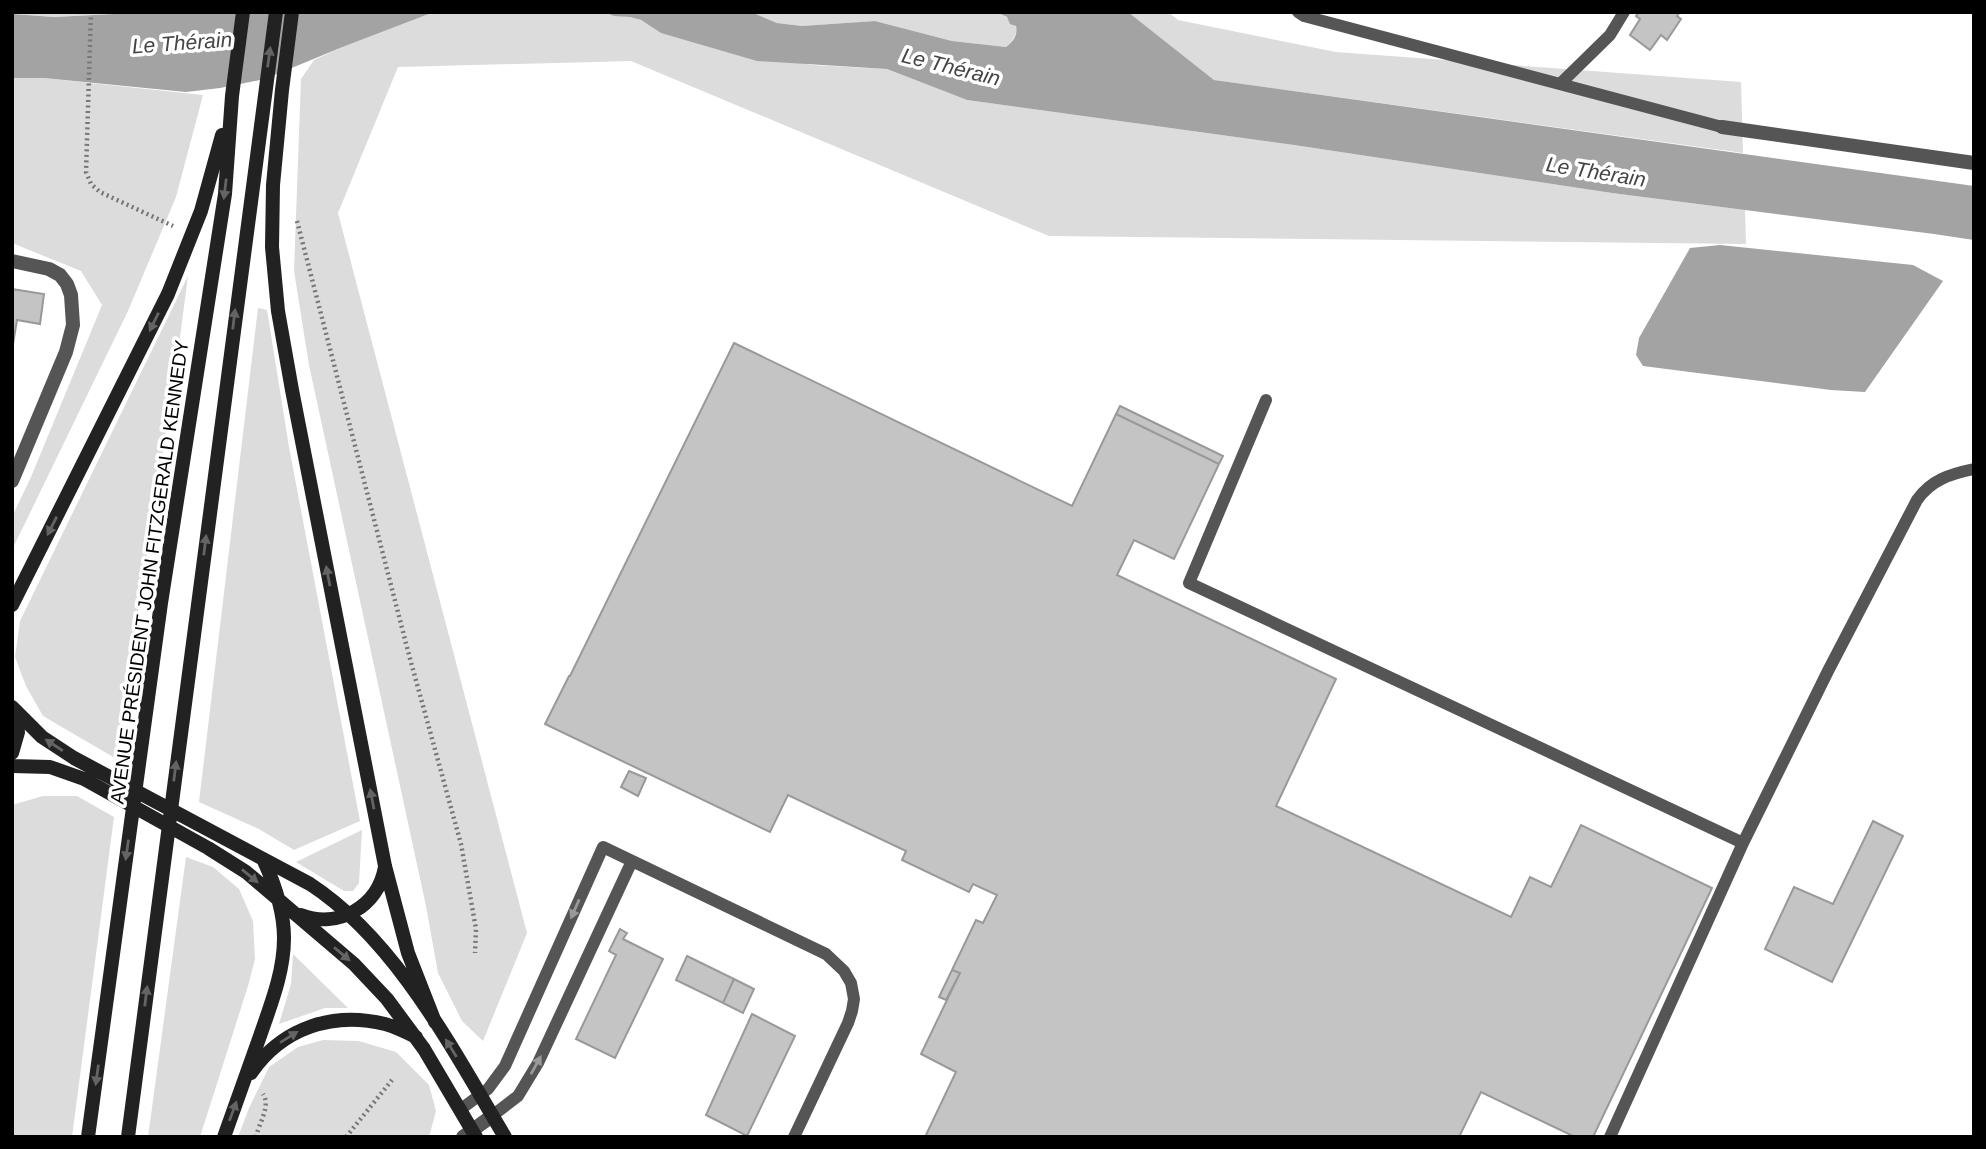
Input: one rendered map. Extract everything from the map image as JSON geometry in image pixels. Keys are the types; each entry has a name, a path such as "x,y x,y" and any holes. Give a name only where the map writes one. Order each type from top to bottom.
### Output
{"street":[{"name":"AVENUE PRÉSIDENT JOHN FITZGERALD KENNEDY","path":"88,1137 161,603 225,194 232,96 243,12"},
{"path":"128,1137 262,102 276,12"},
{"path":"292,12 282,90 272,216 278,311 385,866 408,953 435,1022"},
{"path":"12,605 168,293 211,180 232,96"},
{"path":"1722,127 1974,163"},
{"path":"12,261 49,269 60,275 67,284 73,325 71,340 12,481"},
{"path":"12,708 18,732 12,753"},
{"path":"12,708 42,737 101,780 246,872 354,964 374,984 416,1037 460,1109 471,1135 492,1116"},
{"path":"12,766 50,767 101,780 310,884 350,914 395,966 435,1022 505,1137"},
{"path":"224,1137 271,1003 281,966 284,905 264,861"},
{"path":"284,905 314,920 350,914 374,895 382,881 385,866"},
{"path":"242,1086 270,1050 297,1031 310,1026 353,1019 388,1025 416,1037"}],"lane":[{"path":"1298,12 1304,16 1722,127"},
{"path":"1560,84 1610,35 1625,12"},
{"path":"1266,400 1189,583 1743,844"},
{"path":"1611,1137 1743,844 1828,671 1917,500 1924,491 1945,476 1974,469"},
{"path":"460,1109 494,1083 505,1066 603,847 826,954 844,971 854,999 849,1023 794,1137"},
{"path":"492,1116 518,1096 538,1063 632,861"}],"path":[{"path":"92,12 85,160 91,184 100,192 192,235"},
{"path":"295,213 460,844 477,929 475,953"},
{"path":"346,1137 392,1080"}],"shaded area":[{"path":"12,12 154,12 54,17"},
{"path":"434,12 603,12 640,20 661,33 811,65 887,69 967,100 1745,210 1746,244 1049,236 631,61 398,67 338,213 527,933 483,1041 462,1021 438,973 426,906 309,365 294,271 301,79 314,60"},
{"path":"751,12 996,12 1013,22 1016,30 1012,41 1006,47 952,41 875,21 802,26 777,23"},
{"path":"1128,12 1168,12 1178,20 1336,52 1741,82 1743,153 1214,80"},
{"path":"12,78 44,78 203,95 176,197 128,311 12,550 12,517 102,305 81,271 12,243"},
{"path":"188,276 173,390 115,758 43,716 26,686 15,657 20,621"},
{"path":"258,308 267,310 289,447 360,821 294,850 259,829 199,802"},
{"path":"43,796 77,796 114,817 72,1137 14,1137 12,805"},
{"path":"362,830 359,883 353,891 344,891 296,862"},
{"path":"186,857 213,867 239,889 253,921 255,959 200,1137 148,1137"},
{"path":"293,954 348,1008 325,1008 279,1024 291,984"},
{"path":"323,1040 359,1041 396,1052 429,1085 436,1111 429,1137 238,1137 269,1067 298,1047"}],"water":[{"name":"Le Thérain","path":"154,12 434,12 265,79 220,88 186,92 44,78 12,78 12,14 54,17"},
{"name":"Le Thérain","path":"604,12 751,12 777,23 802,26 875,21 952,41 1006,47 1014,38 1016,26 1010,24 1007,17 996,12 1128,12 1214,80 1974,186 1974,240 1612,193 1294,145 967,100 887,69 757,61 661,33 641,20"},
{"path":"1720,245 1913,265 1943,281 1865,392 1643,366 1636,355 1639,338 1690,248"}],"building":[{"path":"1639,12 1680,12 1677,16 1681,19 1667,40 1661,35 1650,50 1630,35 1640,19 1636,16"},
{"path":"12,289 44,294 40,324 17,320 13,344"},
{"path":"734,343 1072,506 1116,414 1219,464 1174,559 1134,540 1117,575 1336,679 1276,806 1511,917 1530,877 1551,887 1581,825 1712,888 1593,1137 1575,1137 1481,1092 1459,1137 925,1137 956,1072 921,1054 960,973 952,970 976,920 983,923 997,895 973,884 969,892 902,860 906,851 788,795 770,832 545,724"},
{"path":"1120,406 1223,456 1219,464 1116,414"},
{"path":"629,771 646,778 638,796 621,787"},
{"path":"1873,821 1903,836 1832,982 1765,949 1794,887 1833,904"},
{"path":"620,929 627,933 623,939 663,959 615,1058 576,1039 616,955 609,951"},
{"path":"687,956 734,979 723,1003 676,980"},
{"path":"952,970 960,973 946,1000 939,997"},
{"path":"734,979 754,989 743,1013 723,1003"},
{"path":"752,1014 795,1036 747,1136 706,1115"}]}
